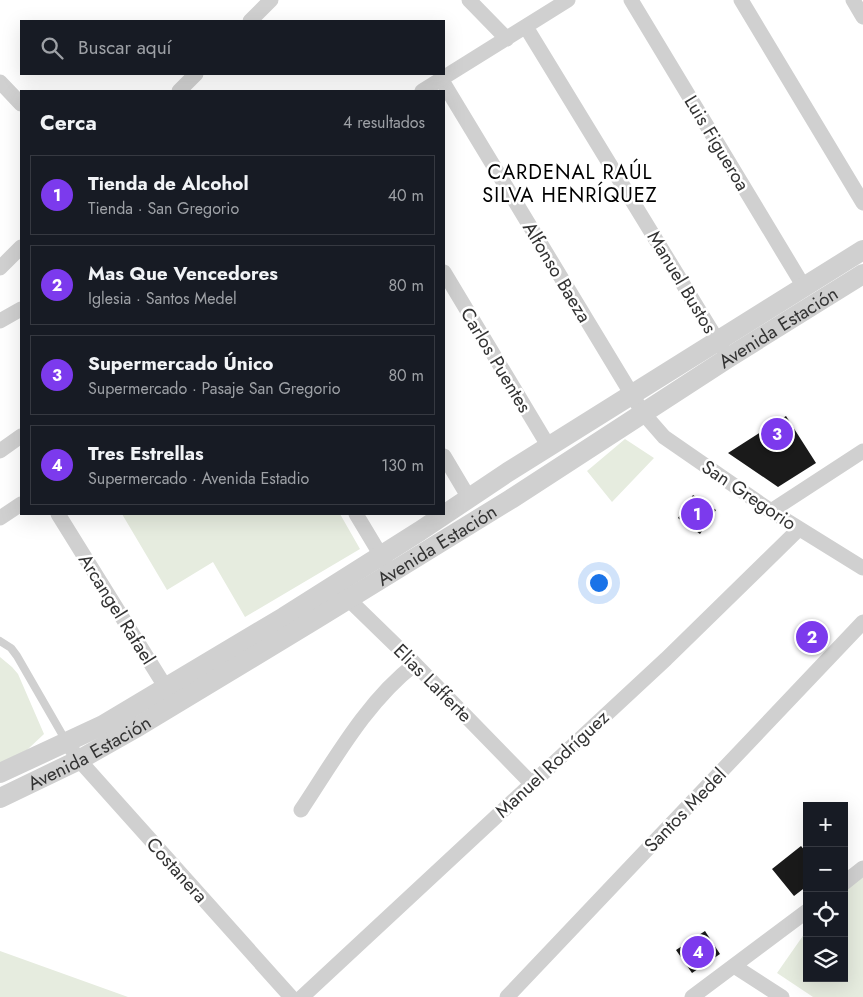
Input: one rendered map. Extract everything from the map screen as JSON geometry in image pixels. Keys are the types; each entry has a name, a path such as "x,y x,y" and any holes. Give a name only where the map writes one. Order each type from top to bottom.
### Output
{"street":[{"path":"251,20 271,0"},
{"path":"469,0 507,39"},
{"path":"424,90 568,0"},
{"name":"Luis Figueroa","path":"631,0 804,287"},
{"path":"741,0 863,202"},
{"path":"853,0 863,17"},
{"name":"Manuel Bustos","path":"526,27 728,358"},
{"path":"179,90 195,75"},
{"name":"Alfonso Baeza","path":"441,79 643,413"},
{"path":"0,82 20,103"},
{"path":"0,268 20,248"},
{"name":"Avenida Estación","path":"445,514 863,250"},
{"name":"Carlos Puentes","path":"445,274 549,447"},
{"name":"Avenida Estación","path":"0,798 79,760 284,618 340,592 392,573 863,274"},
{"path":"0,321 20,310"},
{"name":"San Gregorio","path":"643,413 664,437 771,511 863,568"},
{"path":"0,451 20,437"},
{"path":"771,511 863,451"},
{"path":"445,458 469,498"},
{"path":"0,518 20,505"},
{"name":"Arcangel Rafael","path":"59,515 170,696"},
{"path":"357,515 392,573"},
{"name":"Avenida Estación","path":"340,592 382,555 444,515"},
{"name":"Manuel Rodríguez","path":"302,997 666,659 799,529"},
{"name":"Elias Lafferte","path":"340,592 415,664 531,783"},
{"name":"Santos Medel","path":"507,997 863,622"},
{"path":"301,810 364,716 396,679 415,664"},
{"name":"Avenida Estación","path":"0,773 66,741 170,696"},
{"name":"Costanera","path":"66,741 79,760 291,997"},
{"path":"848,879 863,868"},
{"path":"692,997 803,914"},
{"path":"734,966 782,997"}],"lane":[{"path":"0,641 17,656 66,741"}],"shaded area":[{"path":"625,439 654,458 612,502 587,471"},
{"path":"123,515 341,515 360,549 245,617 213,562 167,590"},
{"path":"0,657 18,674 44,734 27,750 0,763"},
{"path":"863,873 863,997 813,997 777,973 803,936 803,982 848,982 848,882"},
{"path":"0,951 128,997 0,997"}],"building":[{"path":"786,416 816,463 778,487 728,453"},
{"path":"693,495 716,510 700,534 678,518"},
{"path":"801,846 803,848 803,889 794,896 772,869"},
{"path":"705,931 720,954 692,973 676,950"}],"place":[{"name":"Supermercado Único","path":"777,434"},
{"name":"Tienda de Alcohol","path":"697,514"},
{"name":"Mas Que Vencedores","path":"812,637"},
{"name":"Tres Estrellas","path":"698,952"}],"district":[{"name":"CARDENAL RAÚL SILVA HENRÍQUEZ","path":"570,184"}]}
